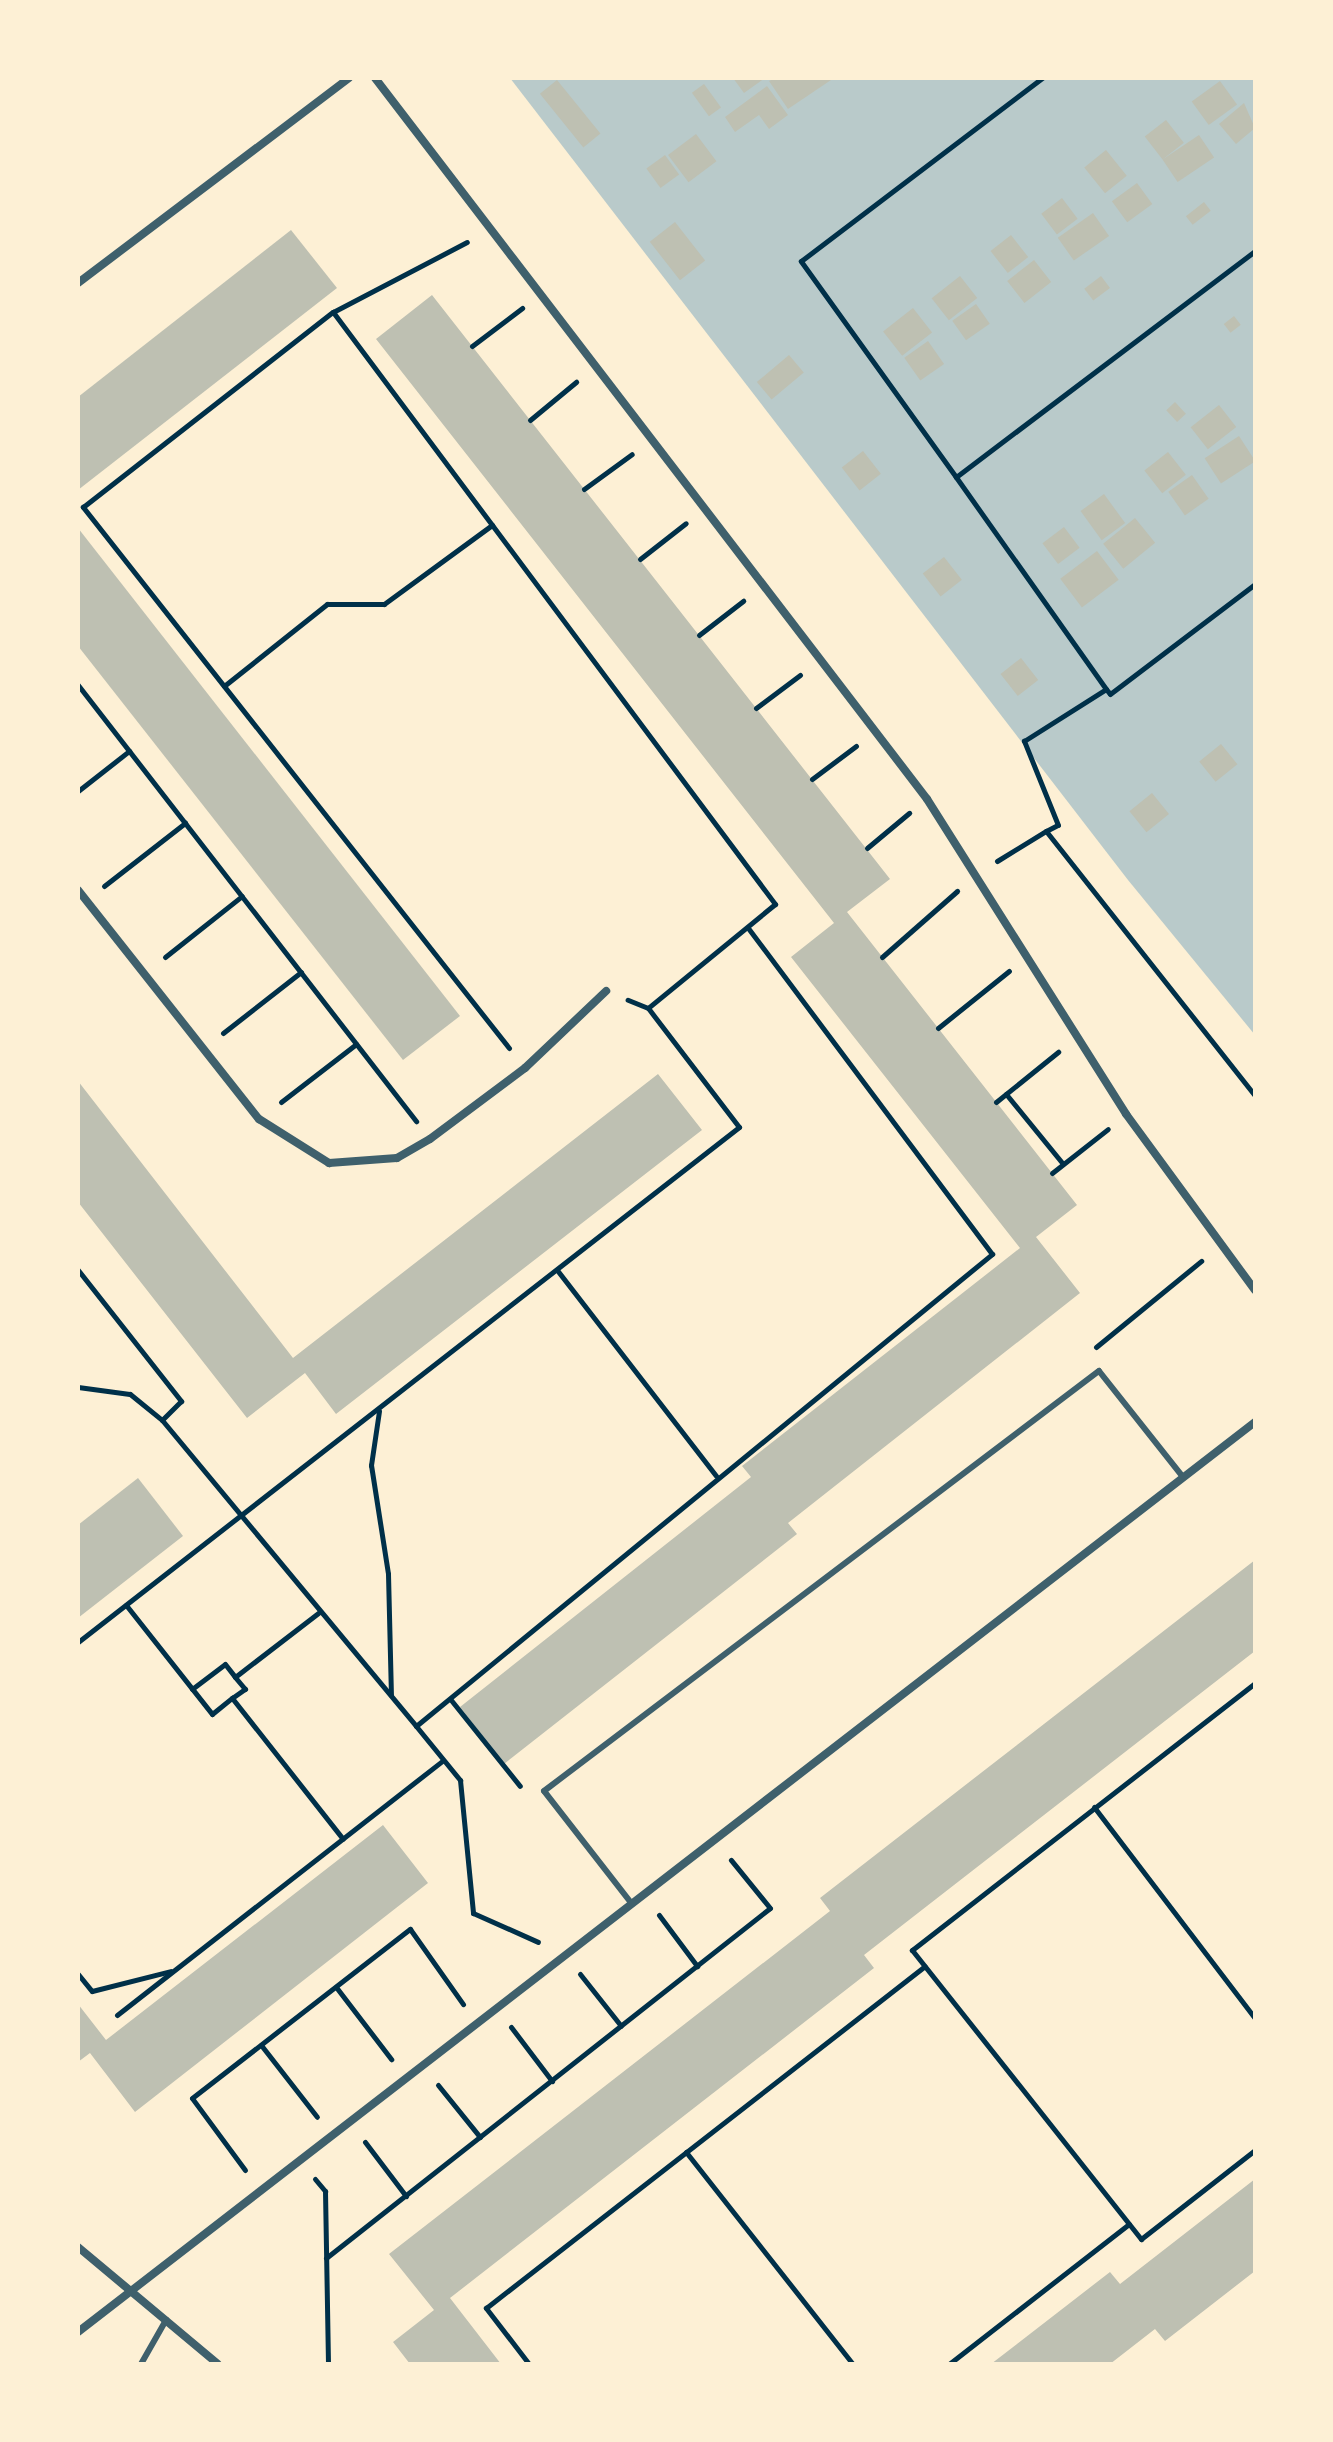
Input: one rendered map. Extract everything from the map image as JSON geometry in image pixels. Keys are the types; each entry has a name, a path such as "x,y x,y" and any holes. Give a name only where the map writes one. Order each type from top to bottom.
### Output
{"street":[{"path":"78,283 349,78"},
{"path":"375,78 536,297 927,799 1126,1114 1255,1290"},
{"path":"78,890 259,1119 329,1163 387,1161 430,1139 525,1068 606,991"},
{"path":"78,2332 475,2021 644,1895 1255,1422"},
{"path":"78,2247 129,2293 218,2364"}],"lane":[{"path":"632,1904 544,1791 1099,1371 1183,1477"},
{"path":"141,2364 166,2320"}],"path":[{"path":"1042,78 801,261 1110,694 1255,584"},
{"path":"487,229 333,312 83,507 525,1068"},
{"path":"956,477 1255,251"},
{"path":"472,346 536,297"},
{"path":"333,312 775,904 749,929 648,1008"},
{"path":"530,420 592,369"},
{"path":"584,489 648,441"},
{"path":"640,559 702,510"},
{"path":"224,686 327,604 384,604 492,525"},
{"path":"699,635 762,587"},
{"path":"756,708 819,660"},
{"path":"78,685 430,1139"},
{"path":"882,957 975,875 1058,825 1024,741 1106,689"},
{"path":"812,779 874,732"},
{"path":"78,791 129,751"},
{"path":"867,848 927,799"},
{"path":"86,900 185,823"},
{"path":"1046,831 1255,1096"},
{"path":"145,973 242,896"},
{"path":"416,1726 451,1700 716,1476 992,1254 749,929"},
{"path":"938,1028 1026,958"},
{"path":"204,1048 301,972"},
{"path":"78,1642 379,1411 739,1127 648,1008 606,991"},
{"path":"996,1102 1076,1038"},
{"path":"259,1119 356,1044"},
{"path":"1006,1094 1063,1164"},
{"path":"1052,1173 1126,1114"},
{"path":"1099,1371 1095,1341 1221,1246"},
{"path":"78,1270 181,1401 162,1420"},
{"path":"557,1270 716,1476"},
{"path":"78,1387 130,1394 162,1420 318,1613 460,1780 473,1913 565,1954 621,2026"},
{"path":"379,1411 371,1465 388,1574 391,1696"},
{"path":"126,1605 192,1689 212,1714 245,1689 225,1664 192,1689"},
{"path":"235,1677 318,1613"},
{"path":"1255,1683 912,1950 1141,2239 1255,2150"},
{"path":"232,1698 343,1839"},
{"path":"451,1700 521,1789 544,1791"},
{"path":"117,2015 442,1761"},
{"path":"1094,1807 1255,2018"},
{"path":"326,2258 770,1908 715,1840"},
{"path":"644,1895 697,1966"},
{"path":"260,2190 192,2098 410,1929 475,2021"},
{"path":"529,2364 486,2308 925,1966"},
{"path":"78,1974 92,1991 176,1970"},
{"path":"336,1987 404,2076"},
{"path":"495,2006 552,2081"},
{"path":"261,2045 330,2135"},
{"path":"421,2063 480,2137"},
{"path":"348,2121 406,2196"},
{"path":"686,2152 853,2364"},
{"path":"300,2159 325,2191 328,2364"},
{"path":"949,2364 1129,2224"}],"shaded area":[{"path":"510,78 1255,78 1255,1035 1128,880"}],"building":[{"path":"733,78 765,78 744,93"},
{"path":"775,78 834,78 788,109 769,81"},
{"path":"557,80 600,134 583,147 540,94"},
{"path":"1220,81 1237,104 1209,125 1192,102"},
{"path":"704,84 721,107 709,116 692,93"},
{"path":"767,86 788,115 769,129 759,115 735,132 725,117"},
{"path":"1244,103 1255,128 1236,144 1219,124"},
{"path":"1166,120 1184,143 1163,159 1145,137"},
{"path":"696,134 716,161 689,182 668,155"},
{"path":"1199,135 1214,157 1178,182 1163,160"},
{"path":"1106,150 1127,176 1105,193 1084,168"},
{"path":"665,155 679,174 660,188 646,169"},
{"path":"1137,183 1152,204 1127,222 1112,201"},
{"path":"1062,198 1078,219 1057,234 1041,214"},
{"path":"1204,202 1211,211 1193,225 1186,216"},
{"path":"1093,213 1109,236 1074,261 1058,238"},
{"path":"675,222 705,261 680,280 650,242"},
{"path":"291,230 337,288 78,490 78,397"},
{"path":"1011,235 1028,257 1008,273 991,251"},
{"path":"1034,260 1051,282 1024,303 1007,281"},
{"path":"960,276 977,298 949,320 932,298"},
{"path":"1101,276 1110,288 1093,301 1084,289"},
{"path":"432,295 890,879 847,912 1077,1205 1036,1237 1080,1293 788,1523 797,1534 504,1764 460,1707 751,1477 742,1466 1020,1248 791,957 834,923 376,339"},
{"path":"976,304 990,324 966,340 952,321"},
{"path":"913,308 932,332 902,356 883,331"},
{"path":"1234,316 1241,325 1231,333 1224,324"},
{"path":"928,341 944,364 920,381 904,358"},
{"path":"789,355 804,373 772,400 757,382"},
{"path":"1175,402 1186,414 1177,422 1166,410"},
{"path":"1219,405 1236,427 1208,449 1191,427"},
{"path":"1239,436 1255,461 1221,483 1205,458"},
{"path":"863,451 881,474 860,490 842,468"},
{"path":"1168,452 1186,475 1162,493 1144,470"},
{"path":"1192,475 1209,499 1185,515 1168,492"},
{"path":"1104,494 1125,523 1102,540 1081,511"},
{"path":"1135,518 1155,543 1123,569 1103,544"},
{"path":"1064,527 1080,548 1058,564 1042,543"},
{"path":"78,528 460,1016 403,1060 78,646"},
{"path":"1097,551 1119,580 1082,607 1060,579"},
{"path":"944,557 962,580 941,596 923,574"},
{"path":"1021,658 1038,680 1018,696 1001,674"},
{"path":"1221,744 1237,764 1216,782 1199,762"},
{"path":"1152,793 1169,814 1146,832 1129,811"},
{"path":"658,1074 702,1130 336,1414 305,1373 247,1418 78,1202 78,1081 293,1358"},
{"path":"138,1478 183,1536 78,1618 78,1525"},
{"path":"1255,1560 1255,1651 864,1955 874,1968 450,2298 501,2364 410,2364 393,2342 434,2310 389,2254 830,1911 820,1898"},
{"path":"383,1825 428,1883 135,2112 90,2053 78,2062 78,2004 106,2040"},
{"path":"1255,2179 1255,2271 1165,2341 1155,2329 1110,2364 991,2364 1110,2272 1120,2284"}]}
